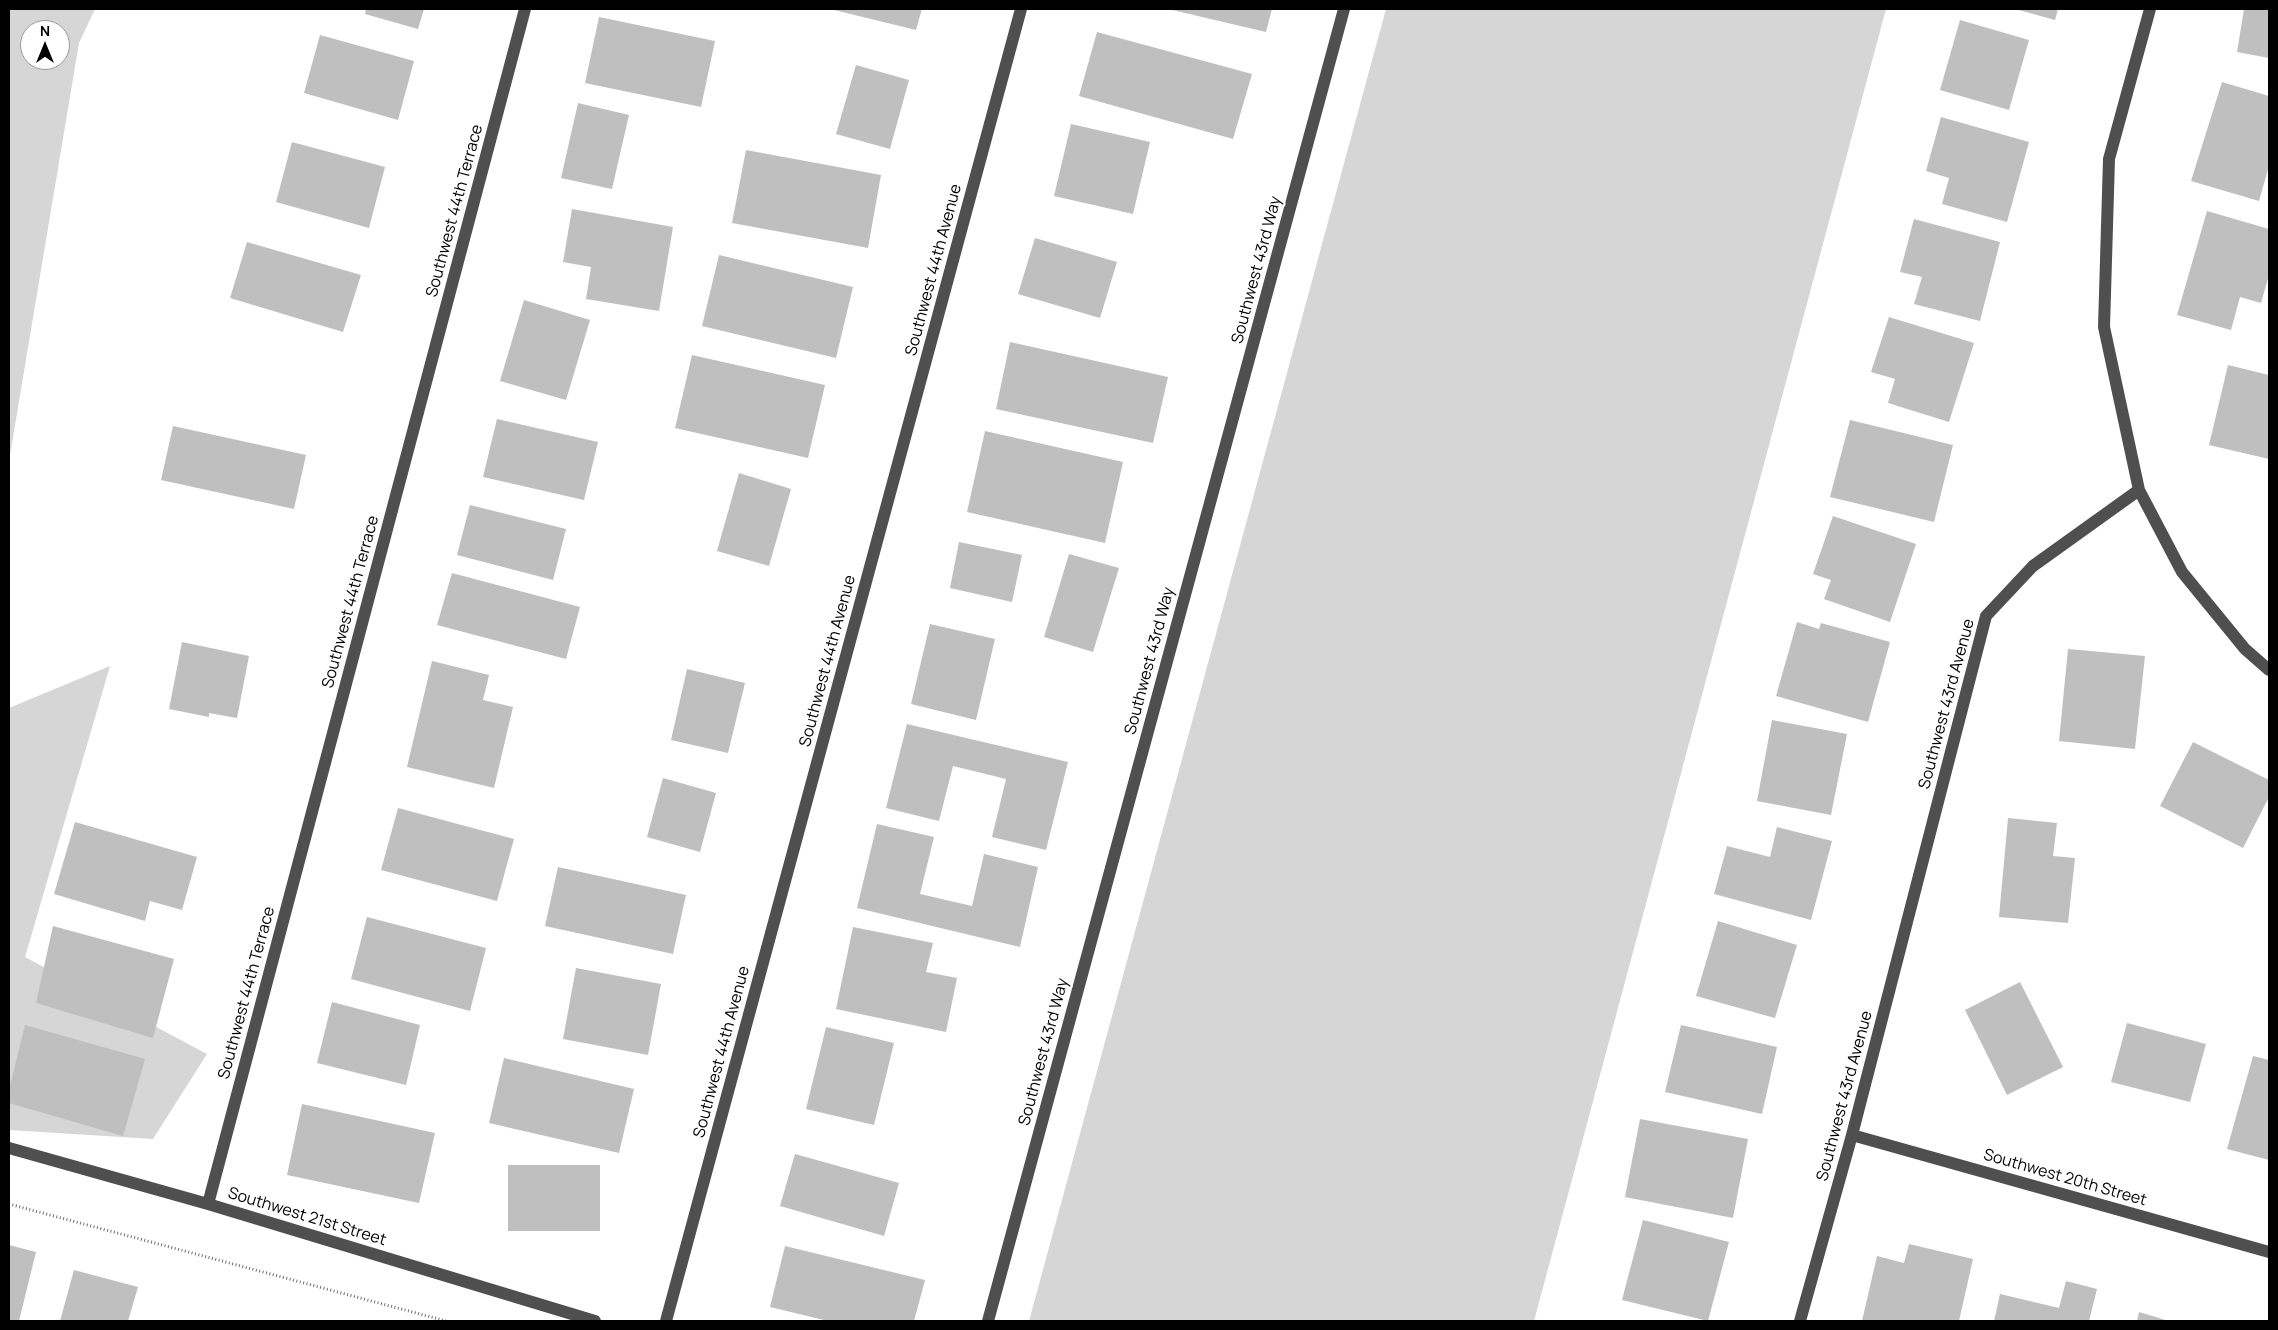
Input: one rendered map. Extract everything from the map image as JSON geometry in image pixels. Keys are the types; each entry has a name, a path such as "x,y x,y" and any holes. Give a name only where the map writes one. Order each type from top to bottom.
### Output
{"street":[{"name":"Southwest 44th Terrace","path":"208,1204 525,9"},
{"name":"Southwest 44th Avenue","path":"666,1321 1021,9"},
{"name":"Southwest 43rd Way","path":"988,1321 1344,9"},
{"path":"2150,9 2109,159 2104,327 2139,490 2182,572 2246,649 2269,670"},
{"name":"Southwest 43rd Avenue","path":"1800,1321 1852,1135 1986,616 2033,566 2139,490"},
{"name":"Southwest 20th Street","path":"1852,1135 2269,1252"},
{"name":"Southwest 21st Street","path":"9,1148 208,1204 595,1321"}],"path":[{"path":"9,1204 446,1321"}],"shaded area":[{"path":"9,9 95,9 79,43 9,461"},
{"path":"1386,9 1886,9 1534,1321 1029,1321"},
{"path":"110,666 25,957 207,1054 153,1139 9,1130 9,708"}],"building":[{"path":"366,9 424,9 418,29 365,14"},
{"path":"830,9 922,9 916,30"},
{"path":"1168,9 1272,9 1266,32"},
{"path":"2015,9 2058,9 2055,20"},
{"path":"2244,9 2269,9 2269,58 2237,52"},
{"path":"599,17 715,41 701,107 585,83"},
{"path":"1960,20 2029,40 2009,110 1940,90"},
{"path":"1097,32 1252,74 1233,139 1079,96"},
{"path":"320,35 414,61 398,120 304,93"},
{"path":"856,65 909,80 890,149 836,134"},
{"path":"2222,82 2269,96 2269,166 2259,201 2191,181"},
{"path":"578,103 629,115 612,189 561,178"},
{"path":"1941,117 2029,142 2007,222 1942,204 1949,178 1926,171"},
{"path":"1071,124 1150,142 1133,214 1054,196"},
{"path":"292,142 385,167 369,228 276,202"},
{"path":"746,150 881,175 868,248 732,223"},
{"path":"572,209 673,227 659,311 586,299 591,267 563,262"},
{"path":"2207,211 2269,229 2269,275 2261,303 2240,297 2231,330 2177,315"},
{"path":"1914,219 2000,242 1980,321 1914,304 1922,277 1900,272"},
{"path":"1035,238 1117,262 1100,318 1018,294"},
{"path":"247,242 361,275 343,332 230,298"},
{"path":"719,255 853,287 836,358 702,326"},
{"path":"524,300 590,320 566,400 500,381"},
{"path":"1889,317 1974,343 1949,422 1888,403 1895,379 1871,372"},
{"path":"1010,342 1168,377 1153,443 996,409"},
{"path":"692,355 825,385 808,458 675,428"},
{"path":"2228,365 2269,375 2269,459 2209,445"},
{"path":"497,419 598,442 584,500 483,477"},
{"path":"1850,420 1953,445 1934,522 1830,497"},
{"path":"173,426 306,455 294,509 161,480"},
{"path":"985,431 1123,462 1105,543 967,512"},
{"path":"739,473 791,489 769,566 717,551"},
{"path":"470,505 566,529 553,580 457,555"},
{"path":"1833,516 1916,544 1890,622 1824,599 1831,580 1813,574"},
{"path":"959,542 1022,555 1012,602 950,588"},
{"path":"1069,554 1119,568 1093,652 1044,637"},
{"path":"452,573 580,607 566,659 437,625"},
{"path":"1797,622 1819,629 1821,623 1890,642 1868,722 1776,696"},
{"path":"930,624 995,639 976,720 911,704"},
{"path":"182,642 249,656 237,718 209,713 209,717 169,709"},
{"path":"2068,649 2145,656 2135,749 2059,741"},
{"path":"432,661 489,675 483,700 513,707 494,788 407,767"},
{"path":"687,669 745,683 728,753 671,740"},
{"path":"1772,720 1847,734 1831,815 1757,801"},
{"path":"907,724 1068,762 1046,850 992,837 1006,779 953,766 939,821 886,808"},
{"path":"2193,742 2269,780 2269,797 2243,848 2160,806"},
{"path":"663,778 716,793 700,852 647,837"},
{"path":"398,808 514,839 497,901 381,870"},
{"path":"2008,818 2057,823 2053,856 2075,858 2068,923 1999,917"},
{"path":"75,822 197,857 182,910 150,901 145,921 54,894"},
{"path":"877,824 934,837 920,894 972,906 984,854 1038,867 1020,947 857,908"},
{"path":"1777,827 1832,841 1811,920 1714,894 1727,846 1770,857"},
{"path":"558,867 686,895 673,954 545,926"},
{"path":"367,917 486,948 470,1011 351,979"},
{"path":"1718,921 1797,945 1775,1018 1696,996"},
{"path":"53,926 174,959 153,1038 36,1003"},
{"path":"853,927 933,943 926,972 957,978 946,1032 836,1009"},
{"path":"576,968 661,984 648,1055 563,1039"},
{"path":"2020,982 2063,1067 2007,1095 1965,1010"},
{"path":"332,1002 420,1025 406,1085 317,1063"},
{"path":"2127,1023 2206,1044 2190,1102 2111,1082"},
{"path":"25,1025 145,1059 123,1136 9,1103 9,1090"},
{"path":"1681,1025 1777,1047 1762,1114 1665,1092"},
{"path":"826,1027 894,1043 874,1125 806,1109"},
{"path":"2253,1056 2269,1060 2269,1160 2227,1149"},
{"path":"504,1058 634,1089 619,1153 489,1123"},
{"path":"302,1104 435,1133 419,1203 287,1175"},
{"path":"1640,1119 1748,1139 1733,1218 1625,1197"},
{"path":"795,1154 899,1183 884,1236 780,1206"},
{"path":"508,1165 600,1165 600,1231 508,1231"},
{"path":"1643,1220 1729,1242 1708,1321 1622,1300"},
{"path":"1909,1244 1973,1259 1959,1321 1862,1321 1877,1256 1904,1263"},
{"path":"9,1245 36,1252 19,1321 9,1321"},
{"path":"785,1246 925,1280 914,1321 828,1321 770,1307"},
{"path":"74,1270 138,1287 128,1321 60,1321"},
{"path":"2066,1281 2097,1289 2089,1321 1994,1321 2000,1294 2059,1308"},
{"path":"2139,1312 2169,1321 2137,1321"}]}
